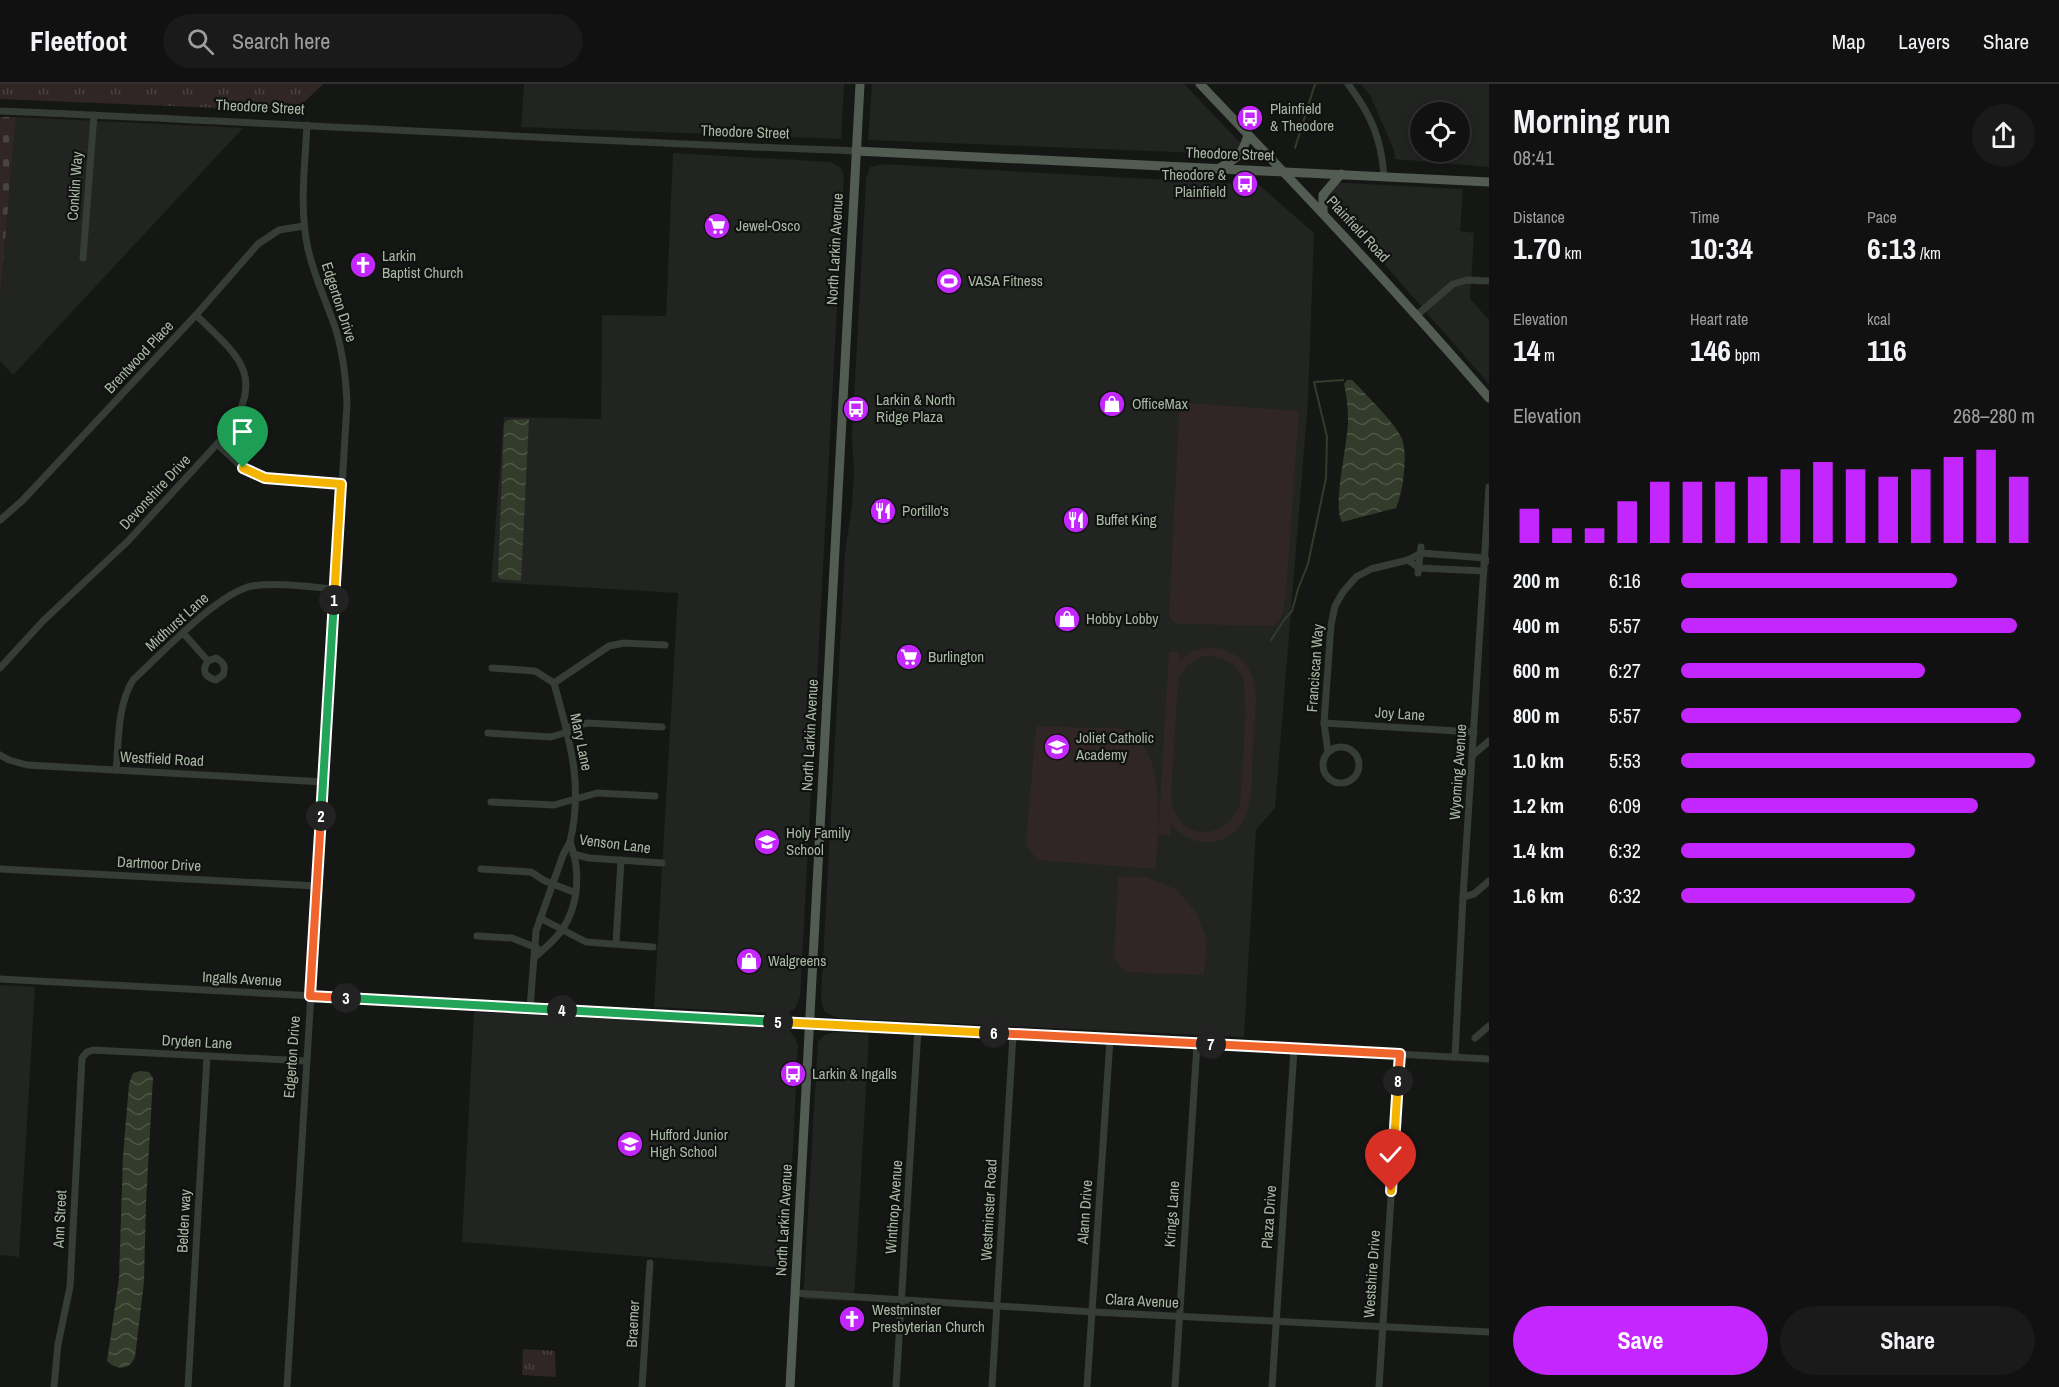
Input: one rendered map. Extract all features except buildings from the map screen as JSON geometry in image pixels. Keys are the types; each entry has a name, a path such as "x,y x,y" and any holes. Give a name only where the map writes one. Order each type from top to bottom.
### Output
{"main road":[{"name":"North Larkin Avenue","path":"790,1387 860,84"},
{"name":"Plainfield Road","path":"1200,84 1417,315 1489,398"},
{"path":"1217,169 1239,157 1244,150 1248,135"},
{"name":"Theodore Street","path":"856,151 1489,182"},
{"path":"1323,213 1323,195 1341,174"}],"street":[{"path":"1347,84 1365,109 1376,131 1382,151 1384,176"},
{"name":"Theodore Street","path":"0,111 307,124 531,138 856,151"},
{"name":"Conklin Way","path":"83,258 94,115"},
{"name":"Edgerton Drive","path":"287,1387 305,1061 347,405 346,380 335,327 317,282 304,226 307,124"},
{"name":"Brentwood Place","path":"0,520 22,501 196,315 258,244 279,230 304,226"},
{"path":"1417,315 1453,284 1467,280 1489,281"},
{"name":"Devonshire Drive","path":"0,668 43,621 128,541 218,444 239,415 246,396 246,378 238,356 196,315"},
{"path":"218,444 243,468 265,478 341,484"},
{"name":"Wyoming Avenue","path":"1455,1057 1484,571 1487,561 1489,488"},
{"path":"1419,570 1421,550 1487,561"},
{"name":"Franciscan Way","path":"1329,752 1339,747 1350,749 1354,753 1358,769 1352,778 1341,783 1335,782 1325,774 1323,762 1329,752 1324,723 1330,626 1335,606 1356,577 1371,569 1408,560 1421,550"},
{"path":"1408,560 1419,570 1484,571"},
{"name":"Midhurst Lane","path":"116,770 122,707 126,691 133,680 221,600 238,590 254,585 335,589"},
{"path":"184,634 208,661"},
{"path":"492,668 535,671 554,683 609,646 665,645"},
{"name":"Mary Lane","path":"530,1008 534,947 540,918 570,842 576,798 573,756 554,683"},
{"path":"488,733 551,737 588,723 662,727"},
{"name":"Joy Lane","path":"1324,723 1474,732"},
{"path":"1473,755 1489,741"},
{"name":"Westfield Road","path":"0,755 27,765 324,782"},
{"path":"491,802 554,805 597,793 655,796"},
{"name":"Mary Lane","path":"535,957 561,931 573,907 577,880 575,855 570,842"},
{"name":"Venson Lane","path":"565,850 589,858 662,863"},
{"path":"616,944 621,860"},
{"name":"Dartmoor Drive","path":"0,869 317,886"},
{"path":"481,869 531,873 576,893"},
{"path":"1463,897 1474,894 1489,882"},
{"path":"540,918 561,931 586,942 653,947"},
{"path":"477,936 512,938 542,951"},
{"name":"Ingalls Avenue","path":"0,980 1489,1059"},
{"path":"1475,1038 1489,1026"},
{"name":"Winthrop Avenue","path":"896,1387 918,1029"},
{"name":"Westminster Road","path":"992,1387 1013,1034"},
{"name":"Alann Drive","path":"1088,1387 1110,1039"},
{"name":"Krings Lane","path":"1175,1387 1197,1044"},
{"name":"Plaza Drive","path":"1272,1387 1294,1049"},
{"name":"Dryden Lane","path":"87,1052 93,1050 305,1061"},
{"name":"Ann Street","path":"54,1387 58,1344 70,1287 82,1058 87,1052"},
{"name":"Westshire Drive","path":"1379,1387 1400,1054"},
{"name":"Belden way","path":"188,1387 207,1056"},
{"name":"Braemer","path":"642,1387 650,1263"},
{"name":"Clara Avenue","path":"795,1293 1093,1312 1489,1332"}],"shaded area":[{"path":"524,84 844,84 841,139 521,127"},
{"path":"872,84 1184,84 1252,155 868,140"},
{"path":"1361,84 1489,84 1489,167 1430,162 1470,162 1470,102 1410,102 1410,160 1395,159 1394,150 1370,95"},
{"path":"16,117 243,128 13,375 0,361 0,298"},
{"path":"673,153 831,162 841,168 844,176 800,997 795,1008 786,1014 654,1007 678,593 491,582 504,417 601,419 602,315 666,316"},
{"path":"884,164 1259,185 1314,233 1308,401 1275,808 1256,830 1244,1037 839,1018 825,1012 822,1005 845,554 854,472 852,435 866,179 870,167"},
{"path":"1327,182 1463,189 1460,231 1474,233 1470,299 1489,320 1489,384 1326,197"},
{"path":"0,985 35,987 19,1257 0,1255"},
{"name":"Hufford Junior High School","path":"474,1012 778,1027 789,1031 795,1037 798,1046 787,1268 462,1242"},
{"path":"835,1032 869,1034 854,1301 803,1299 818,1042 824,1035"}],"green space":[{"path":"0,84 323,84 295,111 0,99"},
{"path":"0,117 16,117 0,298"},
{"path":"1189,403 1299,411 1286,595 1282,616 1273,626 1179,624 1172,621 1169,614 1179,413"},
{"path":"1211,647 1235,654 1248,667 1255,689 1252,787 1249,803 1238,829 1227,837 1212,842 1200,842 1190,838 1171,825 1170,836 1158,834 1169,652 1179,652 1180,660 1191,651","holes":["1205,656 1221,658 1238,669 1244,683 1245,716 1240,804 1233,817 1223,826 1212,831 1201,832 1190,829 1181,822 1174,811 1171,796 1178,683 1185,669 1195,660"]},
{"path":"1036,726 1118,728 1135,736 1146,750 1157,788 1156,869 1037,860 1026,844"},
{"path":"1118,877 1146,877 1176,889 1196,912 1207,940 1204,975 1125,972 1114,958"},
{"path":"523,1349 555,1351 556,1377 522,1375"}],"water":[{"path":"1347,380 1352,380 1357,385 1399,433 1404,446 1405,464 1403,484 1396,508 1342,522 1339,503 1348,421 1344,384"},
{"path":"529,419 521,581 500,579 498,576 504,423 508,420"},
{"path":"149,1072 153,1078 144,1282 135,1357 130,1365 119,1368 107,1361 119,1279 123,1156 129,1084 133,1073"}],"waterway":[{"path":"1295,148 1315,84"},
{"path":"1271,640 1292,611 1308,564 1326,478 1327,437 1314,382 1343,380"}],"place":[{"name":"Plainfield & Theodore","path":"1250,118"},
{"name":"Theodore & Plainfield","path":"1245,184"},
{"name":"Jewel-Osco","path":"717,226"},
{"name":"Larkin Baptist Church","path":"363,265"},
{"name":"VASA Fitness","path":"949,281"},
{"name":"OfficeMax","path":"1112,404"},
{"name":"Larkin & North Ridge Plaza","path":"856,409"},
{"name":"Portillo's","path":"883,511"},
{"name":"Buffet King","path":"1076,520"},
{"name":"Hobby Lobby","path":"1067,619"},
{"name":"Burlington","path":"909,657"},
{"name":"Joliet Catholic Academy","path":"1057,747"},
{"name":"Holy Family School","path":"767,842"},
{"name":"Walgreens","path":"749,961"},
{"name":"Larkin & Ingalls","path":"793,1074"},
{"name":"Hufford Junior High School","path":"630,1144"},
{"name":"Westminster Presbyterian Church","path":"852,1319"}],"route":[{"path":"243,468 265,478 341,484 310,996 1400,1054 1391,1191"}]}
